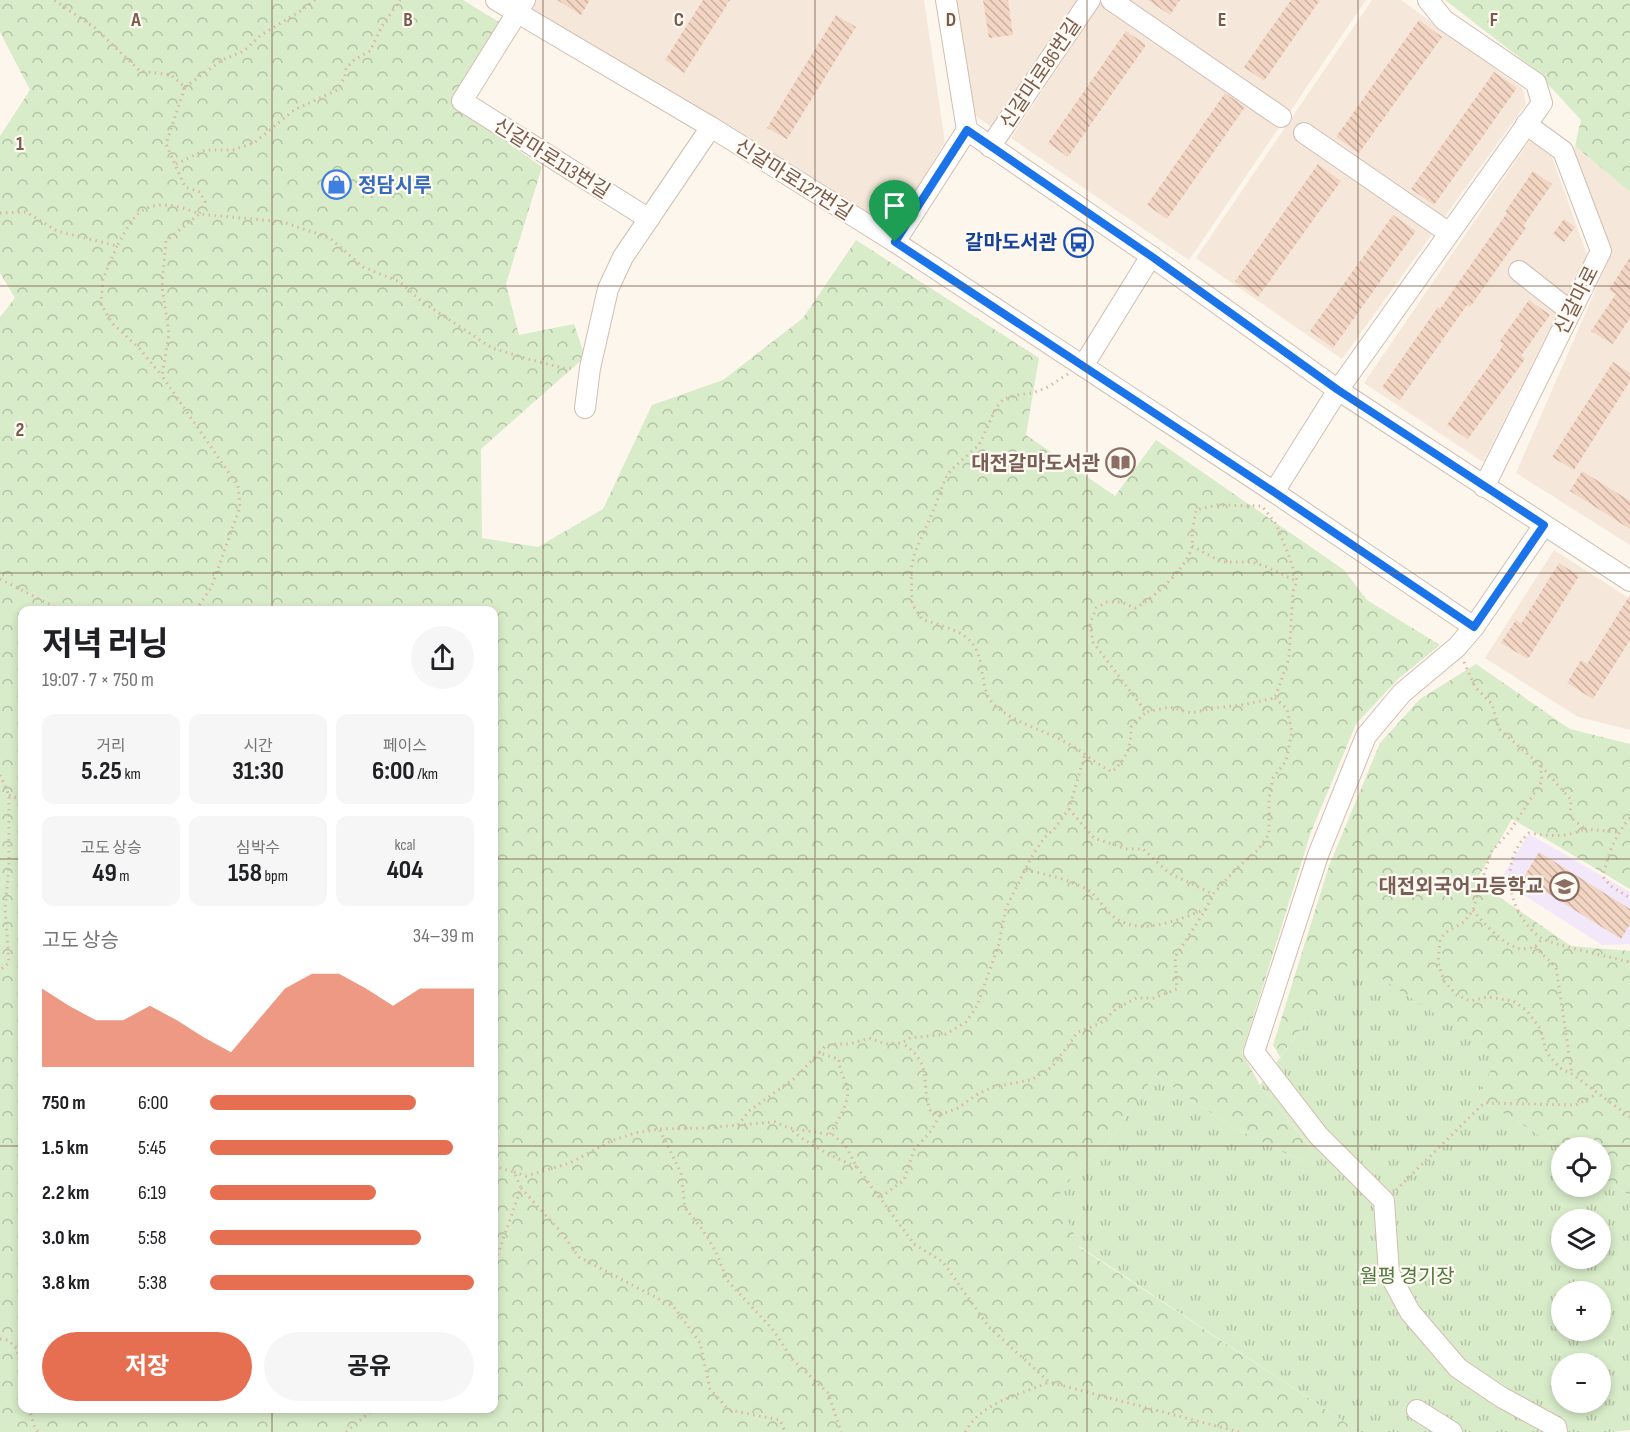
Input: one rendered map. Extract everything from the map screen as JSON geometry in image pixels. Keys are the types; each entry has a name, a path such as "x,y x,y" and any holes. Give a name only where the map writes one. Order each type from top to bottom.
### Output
{"street":[{"name":"신갈마로127번길","path":"496,0 521,7 895,242 1474,627"},
{"path":"895,242 967,130 946,0"},
{"name":"신갈마로86번길","path":"990,147 1090,0"},
{"path":"1111,0 1281,117"},
{"path":"1274,492 1338,390 1542,103 1536,83 1444,20 1428,0"},
{"name":"신갈마로113번길","path":"521,7 462,101 649,219"},
{"name":"신갈마로","path":"1484,487 1601,251 1563,151 1526,124"},
{"path":"585,408 590,368 608,289 623,257 711,127"},
{"path":"967,130 1151,256 1338,390 1630,580"},
{"path":"1304,133 1449,233"},
{"path":"1083,366 1151,256"},
{"path":"1520,272 1570,311"},
{"path":"1544,525 1474,627 1457,647 1402,693 1366,736 1318,855 1254,1052 1318,1135 1384,1201 1389,1273 1410,1312 1458,1368 1501,1398 1556,1430"},
{"path":"1417,1410 1452,1432"}],"path":[{"path":"54,0 95,28 140,71 171,75 185,87"},
{"path":"185,87 191,85 222,60 244,51 261,35 315,0"},
{"path":"176,164 205,150 233,150 254,143 294,110 337,90 345,77 346,68 354,60 370,51 382,26 400,0"},
{"path":"162,376 170,334 162,286 166,241 199,214 205,202 200,192 185,187 166,144 185,87"},
{"path":"199,606 211,588 240,507 238,486 162,376 139,348 112,323 101,304 103,279 117,246 139,213 157,204 182,207 199,214 283,222 330,238 363,267 400,282 421,301 492,348 563,368 590,368"},
{"path":"0,213 26,212 57,231 117,246"},
{"path":"1083,366 1047,388 1003,399 996,408 979,445 951,470 945,479 915,552 911,569 912,604 922,619 958,631 968,638 979,655 983,683 991,702 1008,715 1053,735 1112,772 1131,746 1131,727 1146,712 1170,707 1191,713 1275,698"},
{"path":"1146,712 1093,642 1090,624 1096,608 1107,602 1120,602 1135,608 1147,602 1174,576 1186,560 1192,546 1196,510 1217,505 1262,506 1276,524 1297,581 1293,591 1289,658 1275,698"},
{"path":"1192,546 1222,562 1252,562 1297,581"},
{"path":"0,579 53,606"},
{"path":"1457,647 1475,687 1492,704 1499,729 1540,765 1571,800 1570,817 1585,829"},
{"path":"880,1197 904,1180 914,1150 931,1131 940,1115 958,1108 976,1095 993,1087 1031,1080 1052,1067 1078,1032 1101,1023 1117,1008 1137,998 1154,998 1177,989 1175,957 1213,894 1258,850 1269,834 1269,799 1273,778 1286,761 1292,732 1287,709 1275,698"},
{"path":"737,1126 749,1112 795,1078 825,1046 850,1044 869,1038 885,1044 902,1043 910,1038 946,1034 966,1022 977,1006 999,944 1006,908 1031,858 1044,838 1069,809 1085,754"},
{"path":"1540,765 1542,781 1510,831 1491,852 1473,910 1464,922 1445,933 1440,940 1438,962 1444,981 1457,995 1470,1001 1488,997 1501,998 1513,1001 1526,1010 1540,1028 1547,1053 1560,1068 1572,1074 1630,1117"},
{"path":"0,775 9,795 9,867 5,908 9,963 0,970"},
{"path":"9,795 18,798"},
{"path":"1069,809 1094,838 1127,849 1143,849 1169,873 1213,894"},
{"path":"1630,818 1618,832 1603,877 1611,886 1630,898"},
{"path":"1618,832 1585,829 1571,835 1555,837 1529,833 1519,842 1509,870 1512,898 1523,920 1542,939 1630,962"},
{"path":"1026,870 1047,874 1089,890 1116,919 1128,925 1170,922 1206,909"},
{"path":"1473,910 1486,927 1521,949 1535,947 1542,939"},
{"path":"1535,947 1556,967 1569,1041 1572,1074"},
{"path":"902,1043 916,1052 924,1068 927,1085 926,1099 930,1110 940,1115"},
{"path":"819,1053 839,1059 839,1070 848,1089 844,1107 830,1134"},
{"path":"1384,1201 1484,1103 1576,1105 1598,1094"},
{"path":"498,1167 526,1176 570,1163 611,1141 635,1132 660,1129 775,1122 789,1128 830,1134 845,1144 857,1167 914,1244 943,1262 989,1327 1049,1382 1239,1432"},
{"path":"789,1128 833,1157 857,1167"},
{"path":"660,1129 681,1173 685,1208 703,1230 716,1252 727,1280 774,1331 792,1359 828,1393 841,1432"},
{"path":"514,1172 521,1188 561,1232 579,1257 674,1307 700,1343 710,1389 729,1410 780,1420 785,1432"},
{"path":"498,1254 521,1188"},
{"path":"0,1339 8,1340 17,1349 18,1355"},
{"path":"965,1432 969,1424 992,1404 1049,1382"},
{"path":"30,1413 34,1428 38,1432"},
{"path":"346,1432 369,1413"}],"shaded area":[{"path":"518,0 924,0 945,142 891,230"},
{"path":"956,0 1080,0 994,129 973,114"},
{"path":"1103,0 1366,0 1189,260 1011,138"},
{"path":"1372,0 1401,0 1523,89 1526,104 1342,359 1196,258"},
{"path":"1530,140 1552,157 1587,255 1483,462 1364,383"},
{"path":"1575,146 1630,192 1630,545 1516,473 1612,252 1573,152"},
{"path":"1554,550 1630,599 1630,730 1578,717 1485,658"},
{"name":"대전외국어고등학교","path":"1529,834 1630,892 1630,944 1602,945 1500,880"}],"green space":[{"path":"0,0 463,0 499,22 451,103 542,167 506,284 519,335 574,324 585,357 481,449 482,538 538,547 603,509 652,405 723,380 803,318 856,240 1039,358 1026,435 1115,496 1156,440 1344,570 1367,600 1440,645 1398,679 1356,724 1311,832 1242,1053 1260,1085 1311,1148 1301,1161 1230,1126 1155,1075 1105,1148 1080,1165 1079,1247 1360,1432 0,1432 0,317 15,298 0,273 0,136 30,90 0,32"},
{"path":"1445,0 1630,0 1630,192 1575,146 1581,120 1533,68"},
{"path":"1476,664 1570,729 1630,744 1630,889 1512,819 1476,881 1571,946 1630,951 1630,1196 1611,1183 1611,1137 1551,1137 1551,1143 1475,1098 1353,959 1280,1057 1273,1045 1329,866 1380,743 1420,699"},
{"name":"월평 경기장","path":"1352,959 1499,1056 1475,1098 1551,1143 1551,1197 1611,1197 1611,1183 1630,1196 1630,1430 1611,1432 1360,1432 1079,1246 1058,1197 1080,1165 1105,1148 1155,1075 1230,1126 1301,1161 1311,1147 1260,1085"}],"building":[{"path":"557,0 590,0 581,15"},
{"path":"703,0 730,0 684,73 665,60"},
{"path":"983,0 1008,0 1013,35 989,38"},
{"path":"1148,0 1180,0 1170,15"},
{"path":"1291,0 1320,0 1264,81 1244,67"},
{"path":"836,15 856,27 787,139 767,128"},
{"path":"1419,20 1442,37 1359,153 1336,137"},
{"path":"1126,31 1146,45 1068,157 1048,143"},
{"path":"1494,72 1517,88 1434,205 1411,189"},
{"path":"1225,93 1245,107 1167,219 1147,205"},
{"path":"1318,164 1341,181 1258,297 1235,281"},
{"path":"1533,171 1552,184 1523,226 1526,228 1470,307 1467,305 1400,400 1382,387 1438,307 1440,309 1507,213 1505,212"},
{"path":"1393,215 1416,231 1333,348 1310,331"},
{"path":"1564,219 1575,227 1564,242 1553,234"},
{"path":"1630,257 1630,318 1613,344 1591,331 1616,294 1609,290"},
{"path":"1529,300 1550,315 1521,356 1525,359 1468,439 1447,425 1504,344 1500,341"},
{"path":"1613,362 1630,373 1630,381 1574,470 1552,457"},
{"path":"1582,471 1630,501 1630,529 1570,491"},
{"path":"1559,563 1579,576 1528,659 1501,643 1516,620 1521,624"},
{"path":"1630,595 1630,640 1593,699 1567,683 1581,660 1587,664"},
{"path":"1539,852 1630,909 1630,924 1621,939 1523,878"}],"place":[{"name":"정담시루","path":"337,185"},
{"name":"갈마도서관","path":"1078,242"},
{"name":"대전갈마도서관","path":"1121,463"},
{"name":"대전외국어고등학교","path":"1565,886"}],"route":[{"path":"967,130 1151,256 1338,390 1544,525 1474,627 895,242 967,130"}]}
